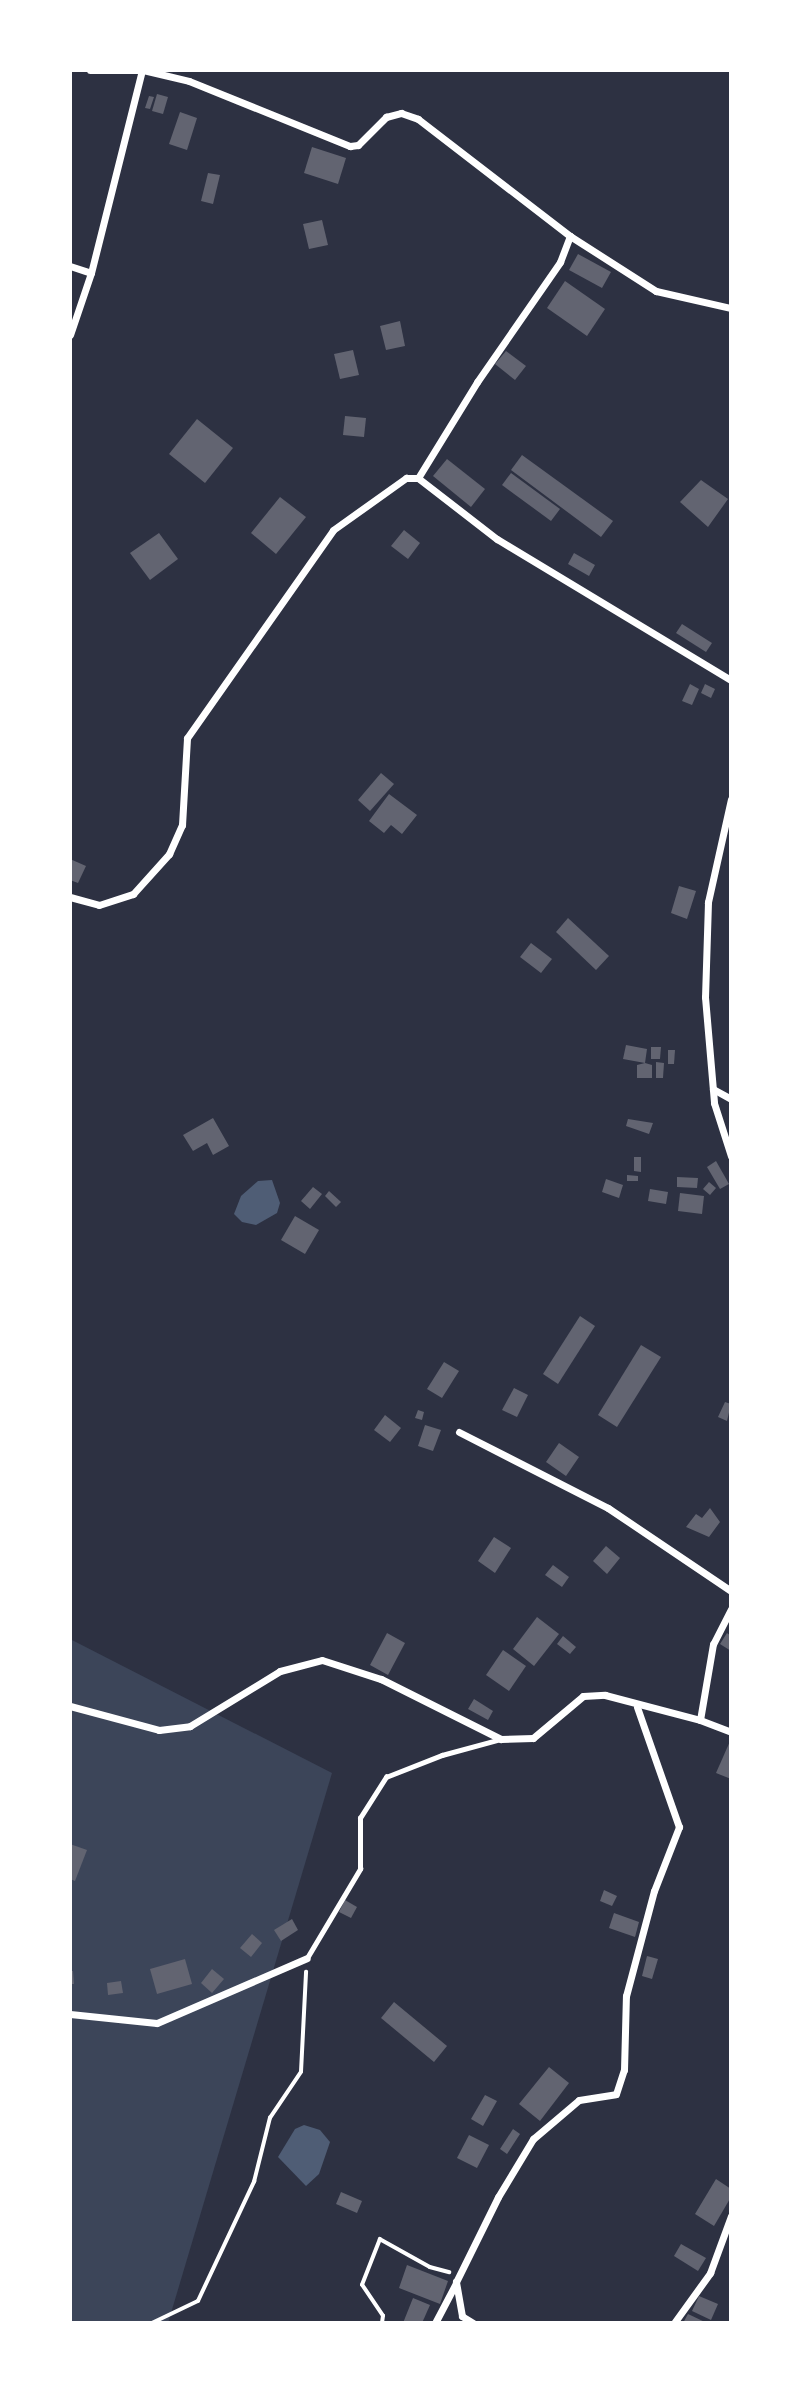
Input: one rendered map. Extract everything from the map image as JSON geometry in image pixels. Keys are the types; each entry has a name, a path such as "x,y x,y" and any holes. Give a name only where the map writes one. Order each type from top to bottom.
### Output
{"street":[{"path":"90,70 141,70 189,81 350,146 358,145 386,117 401,113 418,120 570,236 656,291 731,308"},
{"path":"70,335 91,273 141,70"},
{"path":"418,478 477,382 560,262 570,236"},
{"path":"70,266 91,273"},
{"path":"70,897 99,905 133,894 170,854 182,825 187,738 333,530 406,478 418,478 497,539 731,680"},
{"path":"731,799 708,902 705,997 713,1089 731,1156"},
{"path":"713,1089 731,1099"},
{"path":"459,1432 608,1508 731,1591"},
{"path":"700,1720 713,1644 731,1609"},
{"path":"70,1706 159,1730 190,1726 280,1671 322,1660 381,1679 501,1739 533,1738 583,1696 605,1695 637,1707 700,1720 731,1732"},
{"path":"435,2323 533,2139 579,2100 616,2094 624,2070 626,1996 654,1891 679,1827 637,1707"},
{"path":"70,2014 157,2023 307,1958"},
{"path":"674,2323 709,2273 731,2216"},
{"path":"457,2278 462,2316 474,2323"}],"lane":[{"path":"307,1958 360,1870 360,1818 386,1777 442,1755 501,1739"}],"path":[{"path":"152,2323 198,2301 254,2182 270,2118 301,2072 307,1958"},
{"path":"382,2323 383,2316 362,2285 380,2239 430,2267 457,2278"}],"shaded area":[{"path":"272,1180 280,1203 277,1213 256,1225 242,1222 234,1214 241,1196 258,1181"},
{"path":"70,1639 332,1773 168,2323 70,2323"},
{"path":"304,2125 320,2130 330,2142 319,2174 306,2186 278,2157 295,2129"}],"building":[{"path":"157,94 168,97 163,114 152,111"},
{"path":"149,96 154,97 150,109 145,108"},
{"path":"180,112 197,118 187,150 169,144"},
{"path":"312,147 346,158 338,184 304,173"},
{"path":"208,173 220,175 213,204 201,201"},
{"path":"322,220 328,245 309,249 303,224"},
{"path":"578,254 611,272 602,288 569,270"},
{"path":"565,281 605,309 587,336 547,308"},
{"path":"400,321 405,346 386,350 380,326"},
{"path":"353,350 359,375 340,379 334,354"},
{"path":"506,351 526,366 515,380 495,364"},
{"path":"345,416 366,418 364,437 343,435"},
{"path":"197,419 233,448 205,483 169,454"},
{"path":"522,455 613,521 601,537 511,470"},
{"path":"447,459 485,489 471,507 433,476"},
{"path":"511,473 560,509 551,521 502,485"},
{"path":"701,480 728,499 708,527 680,502"},
{"path":"280,497 306,517 276,554 251,533"},
{"path":"404,530 420,543 408,559 391,546"},
{"path":"159,533 178,559 150,580 130,553"},
{"path":"574,553 595,565 589,576 568,564"},
{"path":"682,624 712,643 706,652 676,633"},
{"path":"690,684 699,689 692,705 682,701"},
{"path":"705,684 715,689 711,698 701,693"},
{"path":"381,773 394,784 370,811 358,800"},
{"path":"389,794 417,815 402,834 391,825 384,833 369,821"},
{"path":"70,859 86,866 78,883 70,880"},
{"path":"679,886 696,891 687,919 671,913"},
{"path":"568,918 609,956 596,970 556,932"},
{"path":"531,943 552,959 541,973 520,957"},
{"path":"626,1045 647,1049 645,1063 623,1059"},
{"path":"651,1047 661,1047 660,1059 651,1059"},
{"path":"668,1050 675,1050 674,1064 668,1064"},
{"path":"656,1062 664,1063 663,1078 656,1078"},
{"path":"637,1065 652,1065 652,1078 637,1078"},
{"path":"213,1118 229,1146 213,1155 207,1143 193,1151 183,1135"},
{"path":"628,1119 653,1123 649,1134 626,1126"},
{"path":"634,1157 641,1157 641,1172 634,1171"},
{"path":"716,1161 729,1184 720,1189 707,1167"},
{"path":"627,1175 638,1176 638,1181 627,1181"},
{"path":"677,1177 698,1178 697,1188 677,1187"},
{"path":"606,1179 623,1185 619,1198 602,1192"},
{"path":"709,1182 716,1188 710,1195 703,1189"},
{"path":"313,1187 322,1194 310,1209 301,1201"},
{"path":"650,1189 668,1192 666,1204 648,1201"},
{"path":"329,1191 341,1202 336,1207 325,1196"},
{"path":"680,1193 704,1196 702,1214 678,1211"},
{"path":"295,1216 319,1230 305,1254 281,1240"},
{"path":"580,1316 595,1326 558,1384 543,1374"},
{"path":"641,1345 661,1357 617,1427 598,1415"},
{"path":"444,1362 459,1371 442,1398 427,1389"},
{"path":"514,1388 528,1395 517,1417 502,1410"},
{"path":"725,1402 731,1404 727,1421 718,1417"},
{"path":"418,1410 424,1412 422,1420 415,1418"},
{"path":"385,1415 401,1428 390,1442 374,1430"},
{"path":"425,1425 441,1430 433,1451 418,1446"},
{"path":"559,1443 579,1457 566,1476 546,1462"},
{"path":"710,1508 720,1522 709,1537 686,1527 696,1514 702,1518"},
{"path":"494,1537 511,1548 495,1573 478,1561"},
{"path":"606,1546 620,1558 607,1574 593,1561"},
{"path":"553,1565 569,1577 562,1587 545,1575"},
{"path":"537,1617 559,1634 534,1666 513,1649"},
{"path":"387,1633 405,1643 388,1675 370,1665"},
{"path":"727,1633 731,1636 731,1651 720,1644"},
{"path":"563,1636 576,1647 570,1654 557,1644"},
{"path":"503,1650 526,1666 509,1691 486,1675"},
{"path":"474,1699 493,1711 488,1720 468,1709"},
{"path":"731,1739 731,1779 716,1773"},
{"path":"70,1844 87,1850 75,1881 70,1879"},
{"path":"604,1890 617,1896 612,1906 600,1901"},
{"path":"345,1900 357,1907 351,1918 339,1912"},
{"path":"614,1913 639,1922 635,1937 609,1928"},
{"path":"292,1919 298,1930 281,1941 274,1930"},
{"path":"252,1934 262,1943 251,1957 240,1948"},
{"path":"647,1956 658,1959 652,1979 642,1976"},
{"path":"185,1959 192,1984 157,1994 150,1969"},
{"path":"212,1969 224,1979 212,1993 201,1983"},
{"path":"70,1971 73,1971 74,1984 70,1984"},
{"path":"121,1981 123,1993 108,1995 107,1983"},
{"path":"394,2002 447,2046 434,2062 381,2018"},
{"path":"549,2067 569,2083 540,2121 519,2104"},
{"path":"485,2095 497,2101 483,2126 471,2119"},
{"path":"513,2129 520,2134 507,2154 500,2149"},
{"path":"469,2135 489,2145 477,2168 457,2158"},
{"path":"716,2179 731,2189 731,2197 714,2226 695,2214"},
{"path":"341,2192 362,2201 357,2213 336,2204"},
{"path":"681,2244 706,2258 698,2271 674,2256"},
{"path":"407,2265 448,2281 440,2304 399,2288"},
{"path":"699,2296 718,2304 711,2320 692,2311"},
{"path":"413,2298 430,2305 422,2323 403,2323"},
{"path":"688,2314 707,2323 683,2323"}]}
